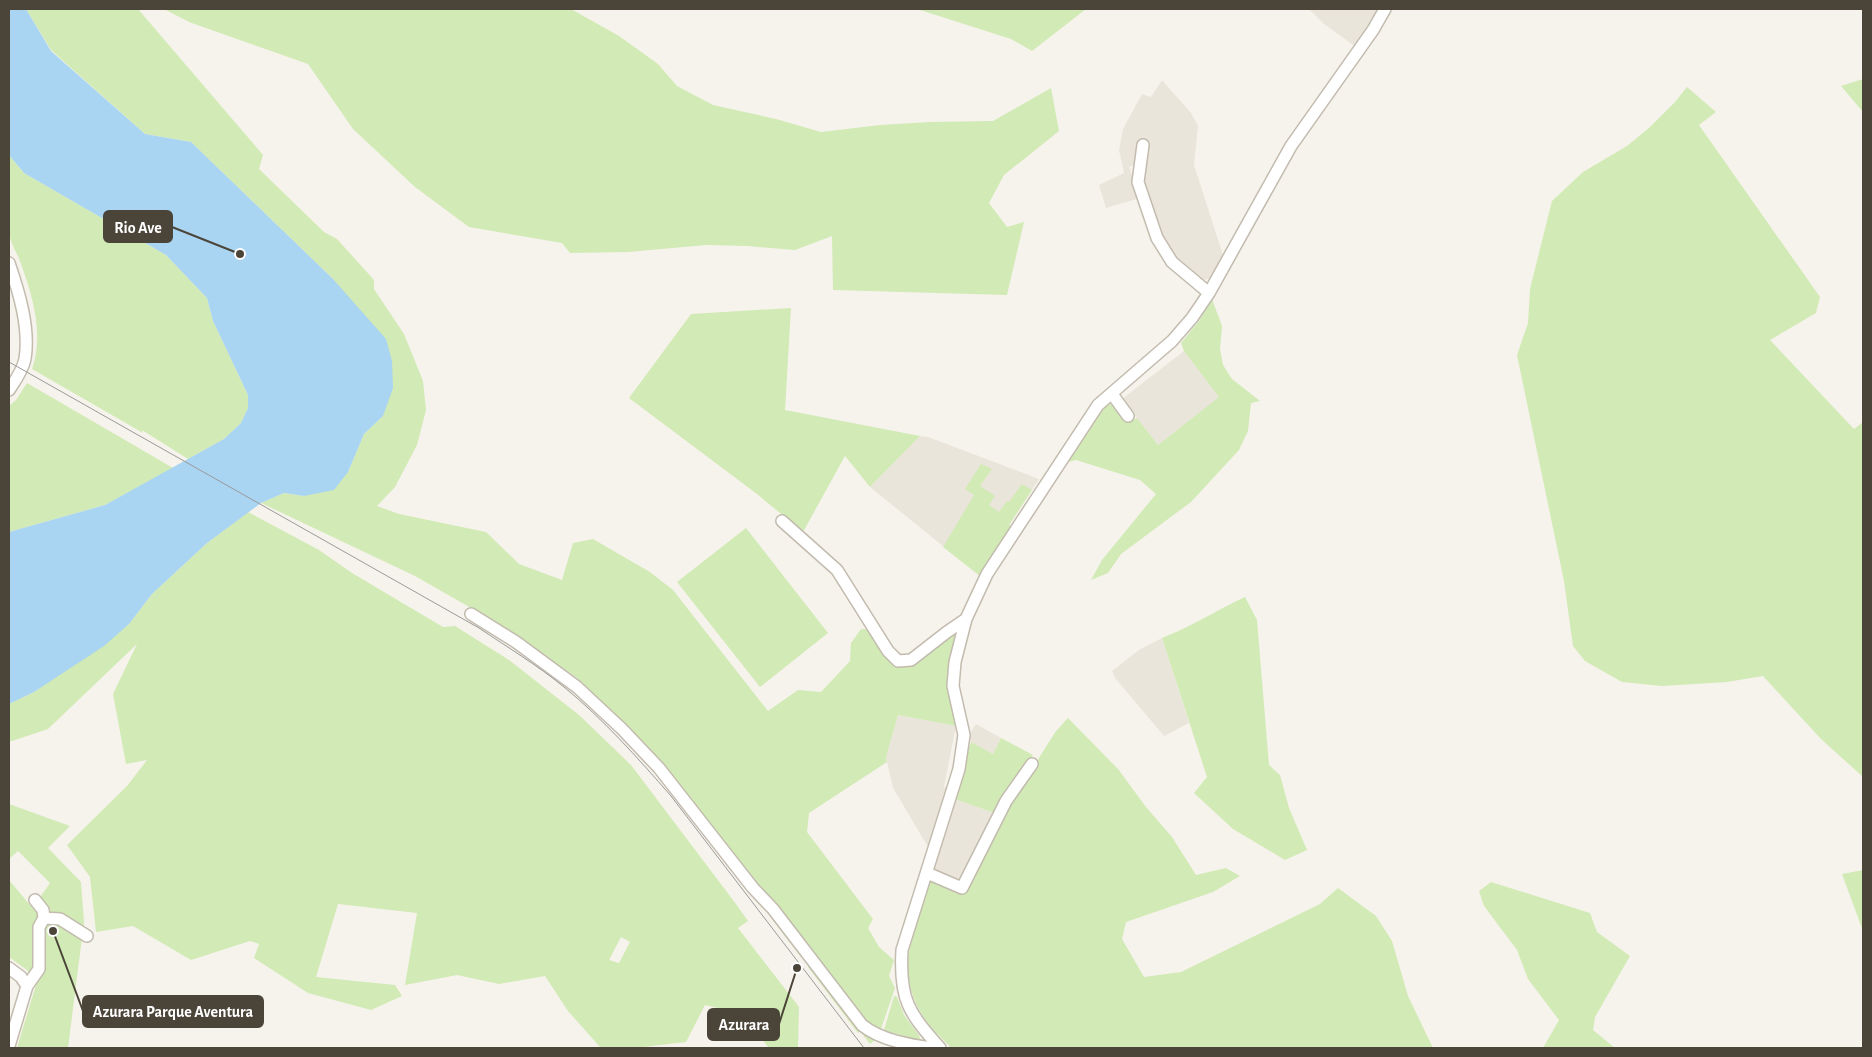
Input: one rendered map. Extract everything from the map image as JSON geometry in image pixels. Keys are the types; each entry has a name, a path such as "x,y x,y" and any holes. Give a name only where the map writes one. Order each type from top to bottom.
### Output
{"street":[{"path":"940,1048 917,1022 907,1003 900,976 902,950 959,769 964,735 954,686 955,662 966,619 987,574 1098,405 1172,341 1192,318 1209,292 1291,146 1373,30 1385,9"},
{"path":"1143,144 1138,182 1157,238 1172,262 1209,292"},
{"path":"9,263 17,286 26,340 25,360 9,390"},
{"path":"1112,394 1128,416"},
{"path":"782,520 836,570 888,651 898,661 911,660 966,619"},
{"path":"471,614 516,642 577,687 622,729 659,768 753,888 773,909 862,1025 871,1032 915,1046 932,1048"},
{"path":"927,873 962,888 1006,802 1032,764"},
{"path":"9,1046 26,986 39,969 39,927 44,918 43,910 35,900"},
{"path":"44,918 60,919 87,936"},
{"path":"9,968 22,977 26,986"}],"shaded area":[{"path":"1309,9 1378,9 1356,47 1324,24"},
{"path":"1162,80 1191,113 1198,126 1194,165 1223,255 1210,278 1202,281 1173,260 1164,246 1140,182 1145,140 1138,140 1135,164 1129,167 1140,198 1106,208 1099,185 1124,173 1119,150 1123,129 1142,94 1151,97"},
{"path":"1184,351 1220,397 1158,445 1122,399"},
{"path":"920,436 928,437 1039,479 1009,525 1012,527 980,576 870,487"},
{"path":"1162,638 1189,723 1164,736 1115,678 1112,671 1139,650"},
{"path":"898,715 956,726 944,787 947,788 928,847 893,788 887,762 886,757"},
{"path":"976,724 1001,738 993,754 971,742 970,733"},
{"path":"954,799 995,813 962,880 933,869"}],"green space":[{"path":"26,9 138,9 263,155 259,169 324,232 337,239 374,280 374,289 404,334 423,381 426,410 417,445 395,487 377,506 399,514 486,532 519,564 562,580 573,543 593,539 650,572 673,590 768,711 798,690 821,692 850,661 851,643 861,629 869,629 884,655 891,662 898,665 906,665 923,657 953,634 956,638 949,661 950,686 956,726 898,715 886,757 887,762 809,813 807,832 873,919 868,928 879,947 894,960 889,976 895,988 879,1031 863,1022 794,929 795,927 758,884 663,763 576,677 478,612 415,576 261,503 284,493 304,496 348,472 364,434 383,416 333,279 191,142 145,134 51,50"},
{"path":"164,9 571,9 619,36 658,64 677,86 713,105 776,119 821,132 880,125 993,121 1051,88 1059,131 1004,175 989,203 1007,227 1024,222 1007,295 833,290 832,236 795,250 706,245 628,252 570,253 562,243 469,227 415,187 353,129 308,64 189,22"},
{"path":"917,9 1086,9 1032,51 1011,39"},
{"path":"1863,79 1863,112 1841,86"},
{"path":"1687,87 1716,112 1699,125 1820,297 1816,313 1770,340 1854,429 1863,422 1863,777 1821,739 1763,676 1727,682 1662,686 1622,682 1585,661 1573,646 1564,581 1517,355 1528,323 1530,289 1552,201 1583,172 1627,146 1650,127"},
{"path":"9,155 24,173 166,255 207,298 213,321 248,395 248,408 241,423 224,439 188,459 142,430 143,433 32,369 37,343 36,316 20,260 9,232"},
{"path":"1212,299 1222,326 1220,349 1223,365 1232,379 1260,401 1251,403 1248,431 1239,450 1191,502 1121,554 1108,573 1091,580 1102,560 1156,494 1140,480 1076,460 1065,463 1099,413 1108,404 1113,405 1128,422 1137,418 1158,445 1219,397 1184,351 1181,343 1199,321"},
{"path":"791,308 785,410 920,436 870,487 845,456 803,532 757,494 629,398 691,314"},
{"path":"27,383 173,468 105,505 9,532 9,406 16,400"},
{"path":"981,464 992,469 980,486 995,496 989,505 999,512 1022,484 1032,490 1009,525 1012,527 980,576 943,547 974,495 965,489"},
{"path":"248,512 319,550 352,573 443,627 455,626 509,660 579,715 631,765 748,921 738,928 799,1007 798,1048 769,1048 742,1014 705,1005 686,1042 635,1048 600,1047 568,1011 545,976 499,984 457,975 405,985 417,913 338,904 316,977 395,985 402,996 371,1010 308,993 254,958 259,944 250,941 191,960 133,926 96,932 90,877 67,845 127,786 147,760 126,764 113,694 137,644 48,729 9,742 9,704 34,692 129,624 152,594 207,543","holes":["621,937 630,942 619,963 609,960"]},
{"path":"746,528 828,633 760,687 677,582"},
{"path":"1245,597 1257,620 1269,765 1280,775 1289,808 1307,850 1285,860 1233,829 1194,793 1207,777 1162,638"},
{"path":"1068,718 1118,769 1146,807 1172,837 1196,875 1226,868 1240,876 1213,892 1126,922 1122,939 1144,977 1181,972 1320,904 1338,888 1376,916 1392,941 1408,996 1433,1048 951,1048 923,1016 914,999 909,982 910,948 931,879 963,892 1008,803 1032,770 1038,768 1037,761 1056,731"},
{"path":"1001,738 1033,755 1003,798 995,813 954,799 971,742 993,754"},
{"path":"9,804 70,826 48,848 81,882 84,922 68,1048 17,1048 36,985 27,970 9,957 9,880 30,905 38,900 50,883 18,851 9,859"},
{"path":"1863,870 1863,931 1842,874"},
{"path":"1491,882 1590,913 1597,932 1630,956 1595,1017 1593,1030 1615,1048 1543,1048 1559,1020 1528,979 1517,950 1484,906 1479,891"},
{"path":"775,917 878,1037 870,1044 860,1031 858,1033 808,967 811,965 804,955 801,957 772,919"},
{"path":"894,996 897,997 904,1015 920,1037 919,1041 884,1030"}],"water":[{"path":"9,9 26,9 51,51 145,134 191,142 333,279 386,339 392,361 393,388 383,416 364,434 348,472 334,490 304,496 284,493 261,503 207,543 152,594 129,624 104,646 34,692 9,704 9,532 105,505 224,439 241,423 248,408 248,395 213,321 207,298 166,255 24,173 9,155"}],"tram line":[{"path":"9,362 479,628 564,687 606,725 671,796 864,1048"}],"place":[{"name":"Rio Ave","path":"240,254"},
{"name":"Azurara Parque Aventura","path":"53,931"},
{"name":"Azurara","path":"797,968"}]}
